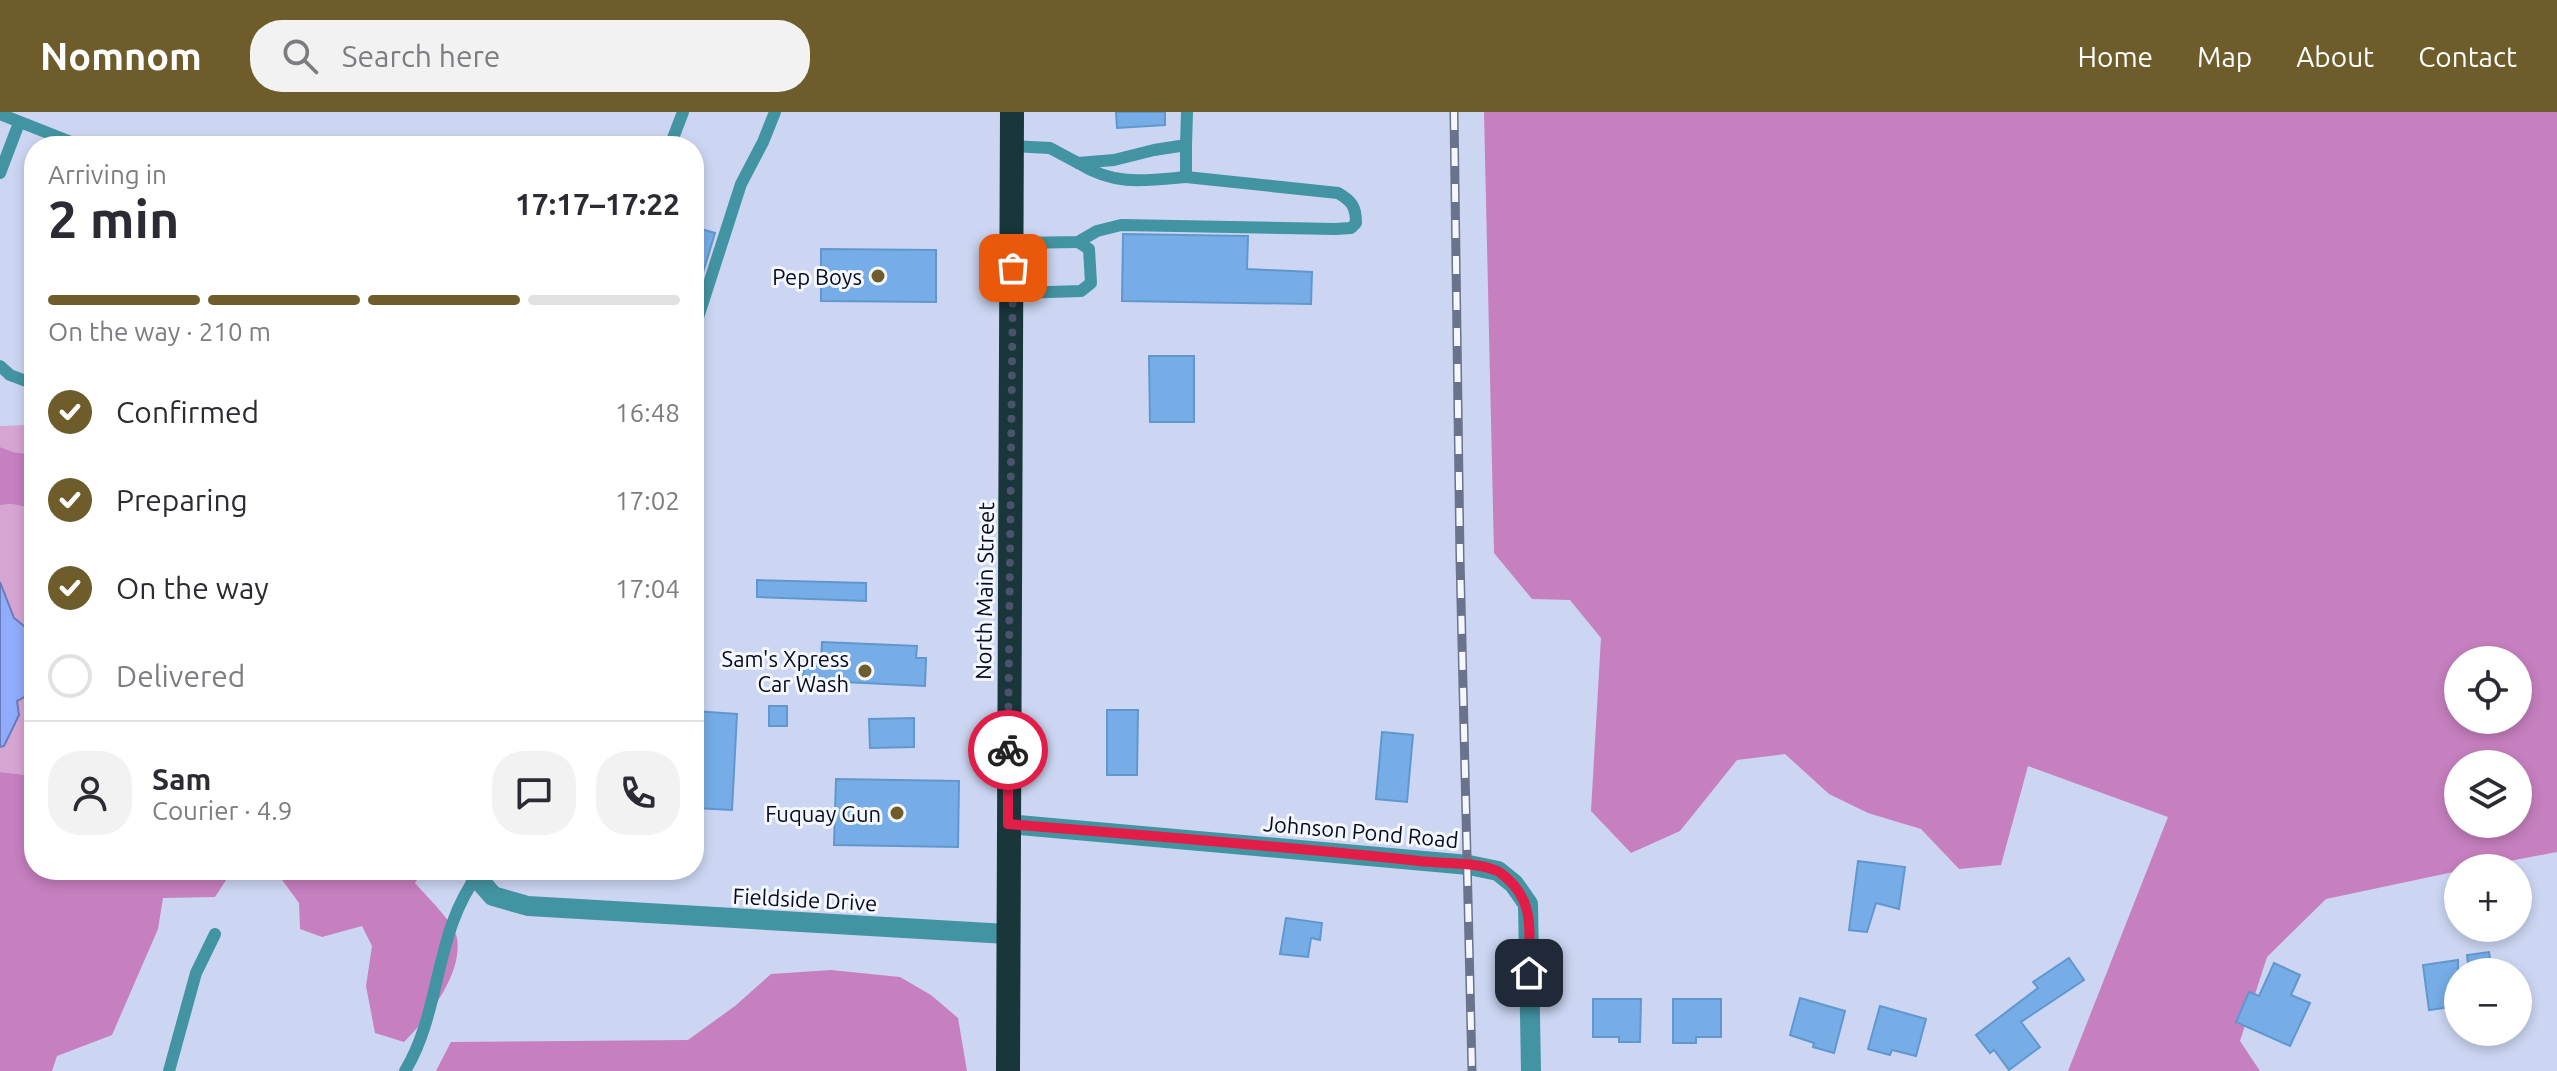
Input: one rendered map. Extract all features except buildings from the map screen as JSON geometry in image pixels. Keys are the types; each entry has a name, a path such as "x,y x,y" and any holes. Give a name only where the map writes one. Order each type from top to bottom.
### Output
{"highway":[{"name":"North Main Street","path":"1008,1071 1012,112"}],"street":[{"name":"Johnson Pond Road","path":"1008,824 1469,865 1498,871 1514,884 1528,904 1531,1071"},
{"name":"Fieldside Drive","path":"481,880 493,896 528,906 1007,934"}],"lane":[{"path":"674,136 683,112"},
{"path":"704,299 741,184 775,112"},
{"path":"1186,177 1187,112"},
{"path":"0,114 54,136"},
{"path":"0,173 19,123"},
{"path":"1078,163 1114,160 1186,145"},
{"path":"1012,146 1050,148 1096,174 1133,182 1186,177 1338,193 1351,200 1356,209 1356,223 1351,228 1121,225 1097,231 1078,242 1013,243"},
{"path":"1013,293 1081,291 1091,283 1089,249 1078,242"},
{"path":"0,366 10,375 24,380"},
{"path":"405,1071 426,1025 444,945 471,880"},
{"path":"169,1071 196,973 215,934"}],"shaded area":[{"path":"1484,112 2557,112 2557,852 2532,857 2532,854 2444,854 2444,874 2326,899 2267,957 2240,1041 2260,1071 2068,1071 2168,817 2028,766 2001,865 1959,869 1921,829 1868,813 1829,794 1785,754 1737,760 1680,831 1631,853 1591,811 1601,638 1570,600 1532,599 1494,553"},
{"path":"24,425 24,454 0,447 0,426"},
{"path":"0,447 24,454 24,506 0,505"},
{"path":"0,505 24,506 24,626 14,618 0,582"},
{"path":"24,697 24,775 0,772 0,747 4,746 17,701"},
{"path":"0,772 24,775 24,880 226,880 215,897 163,898 158,929 112,1035 57,1056 52,1071 0,1071"},
{"path":"282,880 417,880 415,883 445,917 457,938 455,966 433,1008 404,1042 375,1033 366,986 372,946 362,926 322,937 300,929 299,903"},
{"path":"831,970 900,977 931,995 958,1018 967,1071 436,1071 451,1042 688,1040 735,1006 771,974"}],"water":[{"path":"0,582 14,618 24,626 24,697 17,701 19,715 4,746 0,747"}],"railway":[{"path":"1454,112 1472,1071"}],"way so far":[{"path":"1008,750 1013,268"}],"place":[{"name":"Pep Boys","path":"878,276"},
{"name":"Sam's Xpress Car Wash","path":"865,671"},
{"name":"Fuquay Gun","path":"897,813"}],"route":[{"path":"1008,750 1008,824 1469,865 1498,871 1514,884 1528,904 1529,973"}]}
